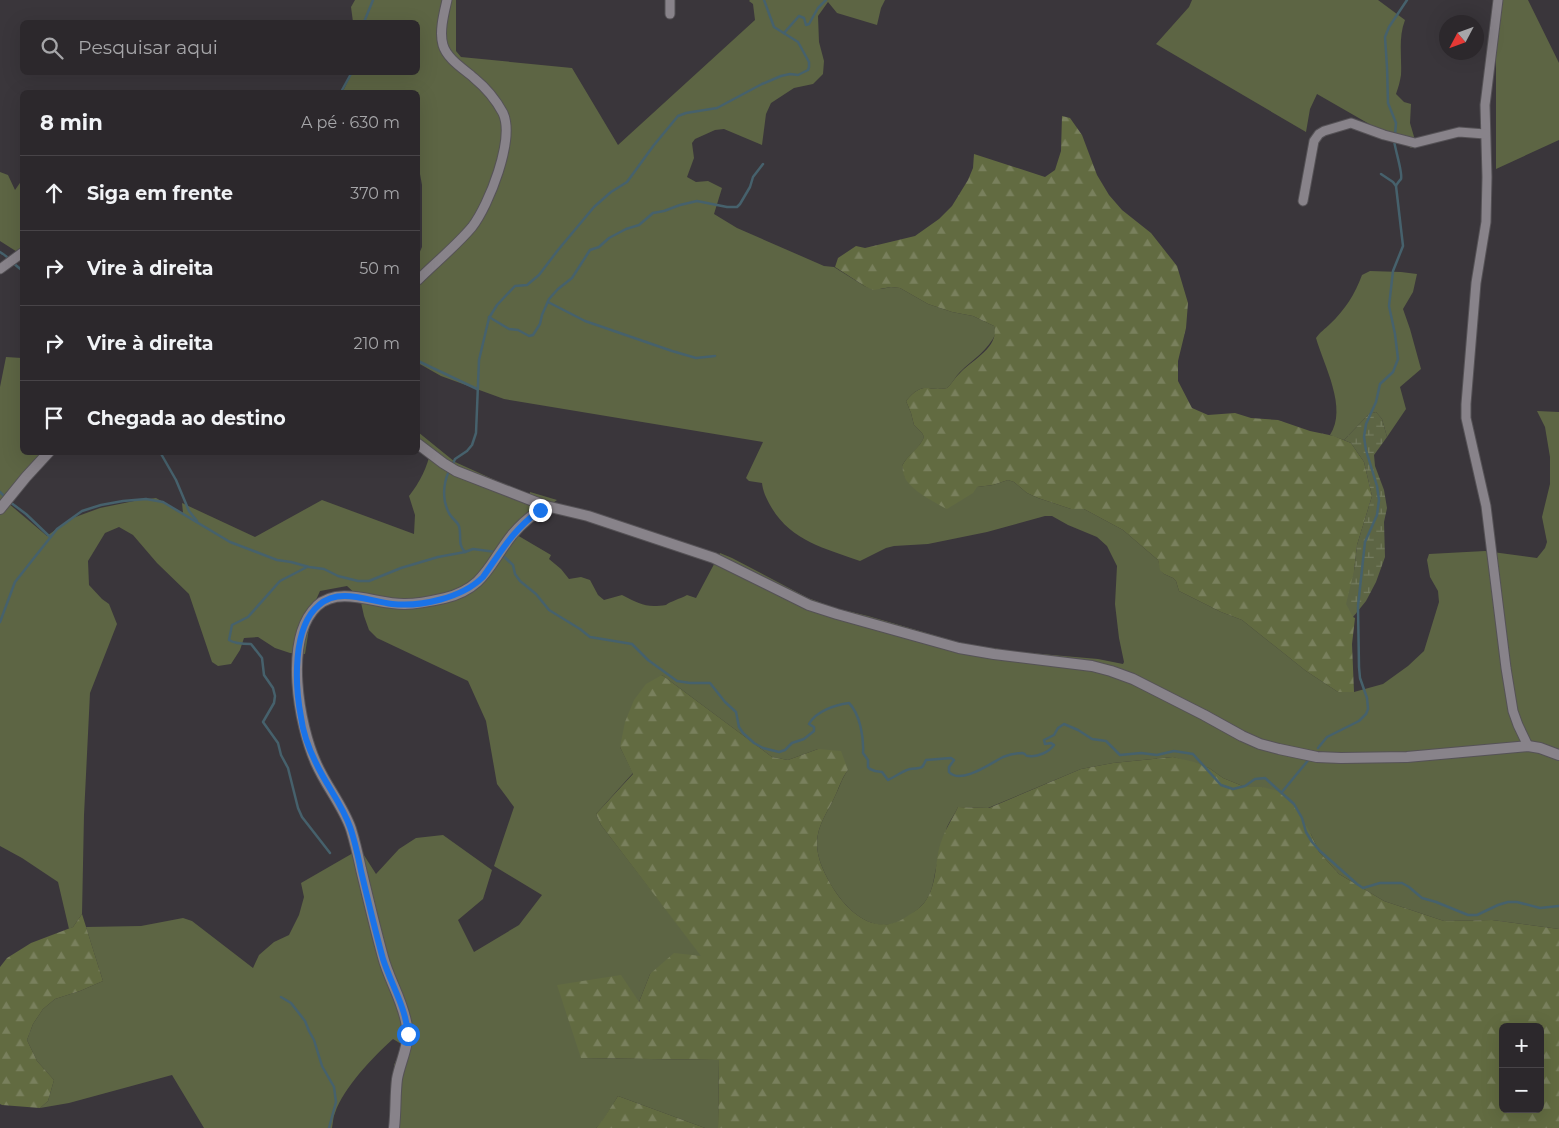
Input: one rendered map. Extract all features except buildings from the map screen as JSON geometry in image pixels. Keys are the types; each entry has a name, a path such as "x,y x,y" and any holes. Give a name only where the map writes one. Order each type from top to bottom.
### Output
{"street":[{"path":"420,278 464,235 479,216 489,197 503,155 506,139 506,120 500,108 475,79 450,57 443,46 443,24 447,0"},
{"path":"670,0 670,14"},
{"path":"1498,0 1485,105 1486,222 1472,320 1466,418 1486,506 1511,701 1518,725 1528,746"},
{"path":"1303,202 1314,141 1318,134 1326,129 1354,124 1384,135 1415,143 1451,132 1485,134"},
{"path":"0,269 20,254"},
{"path":"420,446 443,463 468,476 546,506 588,516 714,558 808,604 959,648 1092,666 1111,671 1133,679 1260,744 1317,757 1341,758 1407,757 1528,746 1559,755"},
{"path":"0,509 46,455"},
{"path":"394,1128 397,1081 407,1039 407,1026 383,956 349,824 316,764 306,739 298,698 301,637 305,625 315,608 323,602 339,596 404,604 430,601 462,593 483,577 510,537 524,522 546,506"}],"green space":[{"path":"355,0 456,0 456,51 461,57 572,68 618,145 755,20 753,4 750,0 885,0 877,25 837,13 828,2 818,16 819,42 824,61 823,74 813,84 794,88 771,103 766,114 762,145 724,129 715,130 695,139 692,143 694,158 687,177 696,182 708,181 722,188 714,214 737,228 824,266 834,267 866,287 881,289 900,288 928,304 952,312 973,316 994,326 996,333 989,345 960,372 947,388 921,389 906,401 914,425 924,437 902,466 905,477 977,487 993,485 1008,480 1038,498 1071,509 1084,509 1123,530 1158,560 1164,574 1176,581 1179,591 1221,612 1242,620 1306,671 1338,692 1354,692 1383,684 1408,666 1424,651 1439,602 1438,591 1430,577 1427,560 1429,554 1485,551 1537,558 1545,548 1547,542 1542,517 1550,484 1550,457 1545,427 1537,411 1559,412 1559,929 1492,920 1444,921 1384,901 1339,874 1319,852 1311,834 1262,787 1245,787 1223,778 1209,768 1173,757 1113,763 1081,769 988,808 958,807 947,827 931,889 924,903 909,916 897,923 885,925 874,923 863,919 844,903 830,883 818,854 817,843 821,824 848,770 818,749 788,760 772,757 662,675 620,747 633,773 596,814 601,825 702,956 650,974 639,1002 581,1058 719,1060 718,1128 705,1128 618,1096 602,1122 596,1128 393,1128 395,1102 394,1065 403,1045 393,1039 368,1063 345,1093 334,1115 332,1128 204,1128 172,1075 69,1103 40,1108 48,1101 54,1080 37,1061 27,1040 33,1024 43,1009 55,999 103,981 86,927 141,926 183,918 192,921 253,968 259,955 274,942 289,935 299,915 304,897 301,883 360,849 376,874 399,849 416,838 443,835 492,870 483,899 458,920 474,952 519,925 542,895 494,866 514,807 497,784 486,721 468,681 377,638 369,630 360,598 347,586 320,591 312,609 305,654 290,653 275,648 258,637 244,638 240,650 231,664 218,666 212,662 189,594 157,563 133,535 119,527 105,533 88,561 89,585 109,604 117,624 90,693 84,815 82,914 73,927 69,929 58,882 0,846 0,387 6,357 20,358 20,455 44,455 8,503 47,536 70,519 100,508 156,498 183,513 182,503 255,537 322,500 414,534 415,515 409,496 423,474 431,450 420,440 420,434 455,462 529,497 530,492 557,500 542,511 517,535 551,555 549,559 569,579 581,577 590,580 598,595 604,600 622,595 638,603 653,606 666,605 687,595 696,598 720,553 808,598 835,608 961,643 1018,652 1098,659 1123,664 1124,662 1115,604 1117,566 1107,546 1097,537 1052,516 1045,516 987,532 928,544 894,546 860,561 809,542 787,527 770,505 762,483 749,481 746,478 763,442 504,399 441,376 420,364 422,185 420,174 420,90 344,90 351,75 420,75 420,20 353,20 351,7"},
{"path":"1192,0 1378,0 1405,20 1401,40 1401,75 1396,94 1404,102 1411,104 1410,123 1417,147 1411,148 1317,94 1310,109 1306,132 1156,44 1189,7"},
{"path":"1497,0 1528,0 1559,63 1559,140 1496,169 1496,45 1490,20 1495,13"},
{"path":"1062,116 1070,118 1082,135 1097,175 1109,195 1122,210 1151,233 1177,266 1188,303 1186,328 1178,361 1178,381 1192,408 1208,415 1235,413 1251,418 1278,420 1310,431 1334,436 1351,443 1364,462 1372,496 1357,545 1354,571 1353,617 1355,618 1352,644 1354,692 1338,692 1306,671 1242,620 1221,612 1179,591 1176,581 1160,570 1158,560 1123,530 1084,509 1071,509 1038,498 1008,480 993,485 977,487 973,493 947,509 918,492 905,478 902,466 924,437 914,425 906,401 921,389 947,388 965,368 989,347 995,334 994,326 973,316 952,312 928,304 900,288 891,287 874,290 866,287 835,267 838,258 856,246 865,248 915,236 939,219 952,206 968,180 973,168 974,154 1045,177 1055,170 1061,151"},
{"path":"0,172 8,175 15,190 20,183 20,254 0,241"},
{"path":"1370,271 1417,274 1413,292 1403,309 1421,369 1400,387 1406,409 1387,437 1382,419 1376,412 1369,414 1344,440 1330,435 1335,424 1336,400 1316,338 1345,307 1362,275"},
{"path":"1376,412 1382,419 1387,437 1374,455 1375,466 1384,490 1387,508 1384,522 1385,557 1376,582 1366,601 1353,617 1346,604 1354,571 1357,545 1372,496 1364,462 1351,443 1344,440 1369,414"},
{"path":"662,675 772,757 788,760 818,749 841,751 848,770 821,824 817,843 818,854 830,883 844,903 863,919 874,923 897,922 921,907 924,903 933,884 941,843 958,807 989,808 1081,769 1113,763 1173,757 1209,768 1223,778 1245,787 1262,787 1278,791 1294,806 1311,834 1319,852 1339,874 1384,901 1444,921 1492,920 1559,929 1559,1128 718,1128 719,1060 581,1058 557,985 621,975 639,1002 650,974 674,953 701,956 601,825 596,814 633,774 620,747 625,722 634,700 646,684"},
{"path":"82,914 103,981 55,999 43,1009 33,1024 27,1040 37,1061 54,1080 48,1101 40,1108 2,1105 0,1104 0,967 7,958 31,943 73,927"},
{"path":"618,1096 705,1128 596,1128"}],"waterway":[{"path":"365,20 373,0"},
{"path":"452,466 455,459 472,445 476,433 479,360 489,318 497,305 515,286 527,285 539,275 594,207 611,192 627,182 678,116 717,108 781,76 798,75 808,70 809,62 798,42 774,27 764,0"},
{"path":"784,33 799,16 804,18 806,25 809,24 818,8 826,0"},
{"path":"1395,135 1396,123 1388,103 1385,37 1389,27 1407,0"},
{"path":"342,90 350,75"},
{"path":"1394,140 1401,176 1396,186"},
{"path":"489,317 509,329 518,330 529,336 533,335 540,324 549,299 572,278 590,250 599,247 609,238 626,229 639,225 653,213 680,205 697,201 737,207 750,187 753,177 763,164"},
{"path":"1318,748 1327,737 1359,721 1368,709 1367,698 1360,678 1358,606 1365,542 1377,515 1379,500 1364,437 1366,424 1376,402 1380,384 1393,372 1398,359 1389,306 1393,271 1403,246 1396,186 1381,174"},
{"path":"0,252 20,269"},
{"path":"548,302 585,321 672,351 696,358 715,356"},
{"path":"420,362 477,389"},
{"path":"162,455 176,480 189,511 197,521"},
{"path":"449,471 445,481 445,503 450,515 459,526 460,543 465,552"},
{"path":"0,492 6,498"},
{"path":"0,622 15,582 57,529 82,511 123,501 146,499 163,502 230,542 277,560 324,569 338,576 358,581 369,581 401,568 473,549 496,552"},
{"path":"10,502 26,514 50,537"},
{"path":"501,554 513,565 515,574 520,581 536,594 549,610 590,637 632,644 648,660 677,681 710,683 725,702 736,712 739,727 743,733 763,748 779,752 785,750 792,743 804,739 814,731 814,727 809,724 821,712 849,703 859,720 863,740 863,753 868,760 868,767 870,769 882,772 888,780 907,770 922,767 926,760 951,758 954,760 949,767 949,772 961,776 976,772 1010,755 1022,753 1026,756 1036,756 1043,754 1054,745 1051,743 1045,744 1044,740 1054,735 1058,728 1064,724 1092,739 1106,741 1120,755 1141,753 1157,755 1174,751 1193,754 1221,785 1233,789 1245,786 1255,779 1265,778 1294,804 1302,818 1306,832 1320,851 1363,888 1380,883 1402,883 1422,898 1468,915 1477,915 1508,902 1517,902 1540,908 1559,906"},
{"path":"307,567 280,581 248,617 232,625 229,640 237,643 251,644 262,658 264,675 273,688 275,696 274,703 263,722 278,743 281,755 288,768 302,817 330,853"},
{"path":"1282,792 1310,758"},
{"path":"281,997 291,1003 305,1021 314,1040 322,1066 334,1087 336,1102 329,1128"}],"route":[{"path":"408,1034 405,1016 386,968 349,824 316,764 306,739 298,698 301,637 305,625 315,608 328,599 347,596 392,604 404,604 449,597 470,589 483,577 510,537 524,522 540,510"}]}
